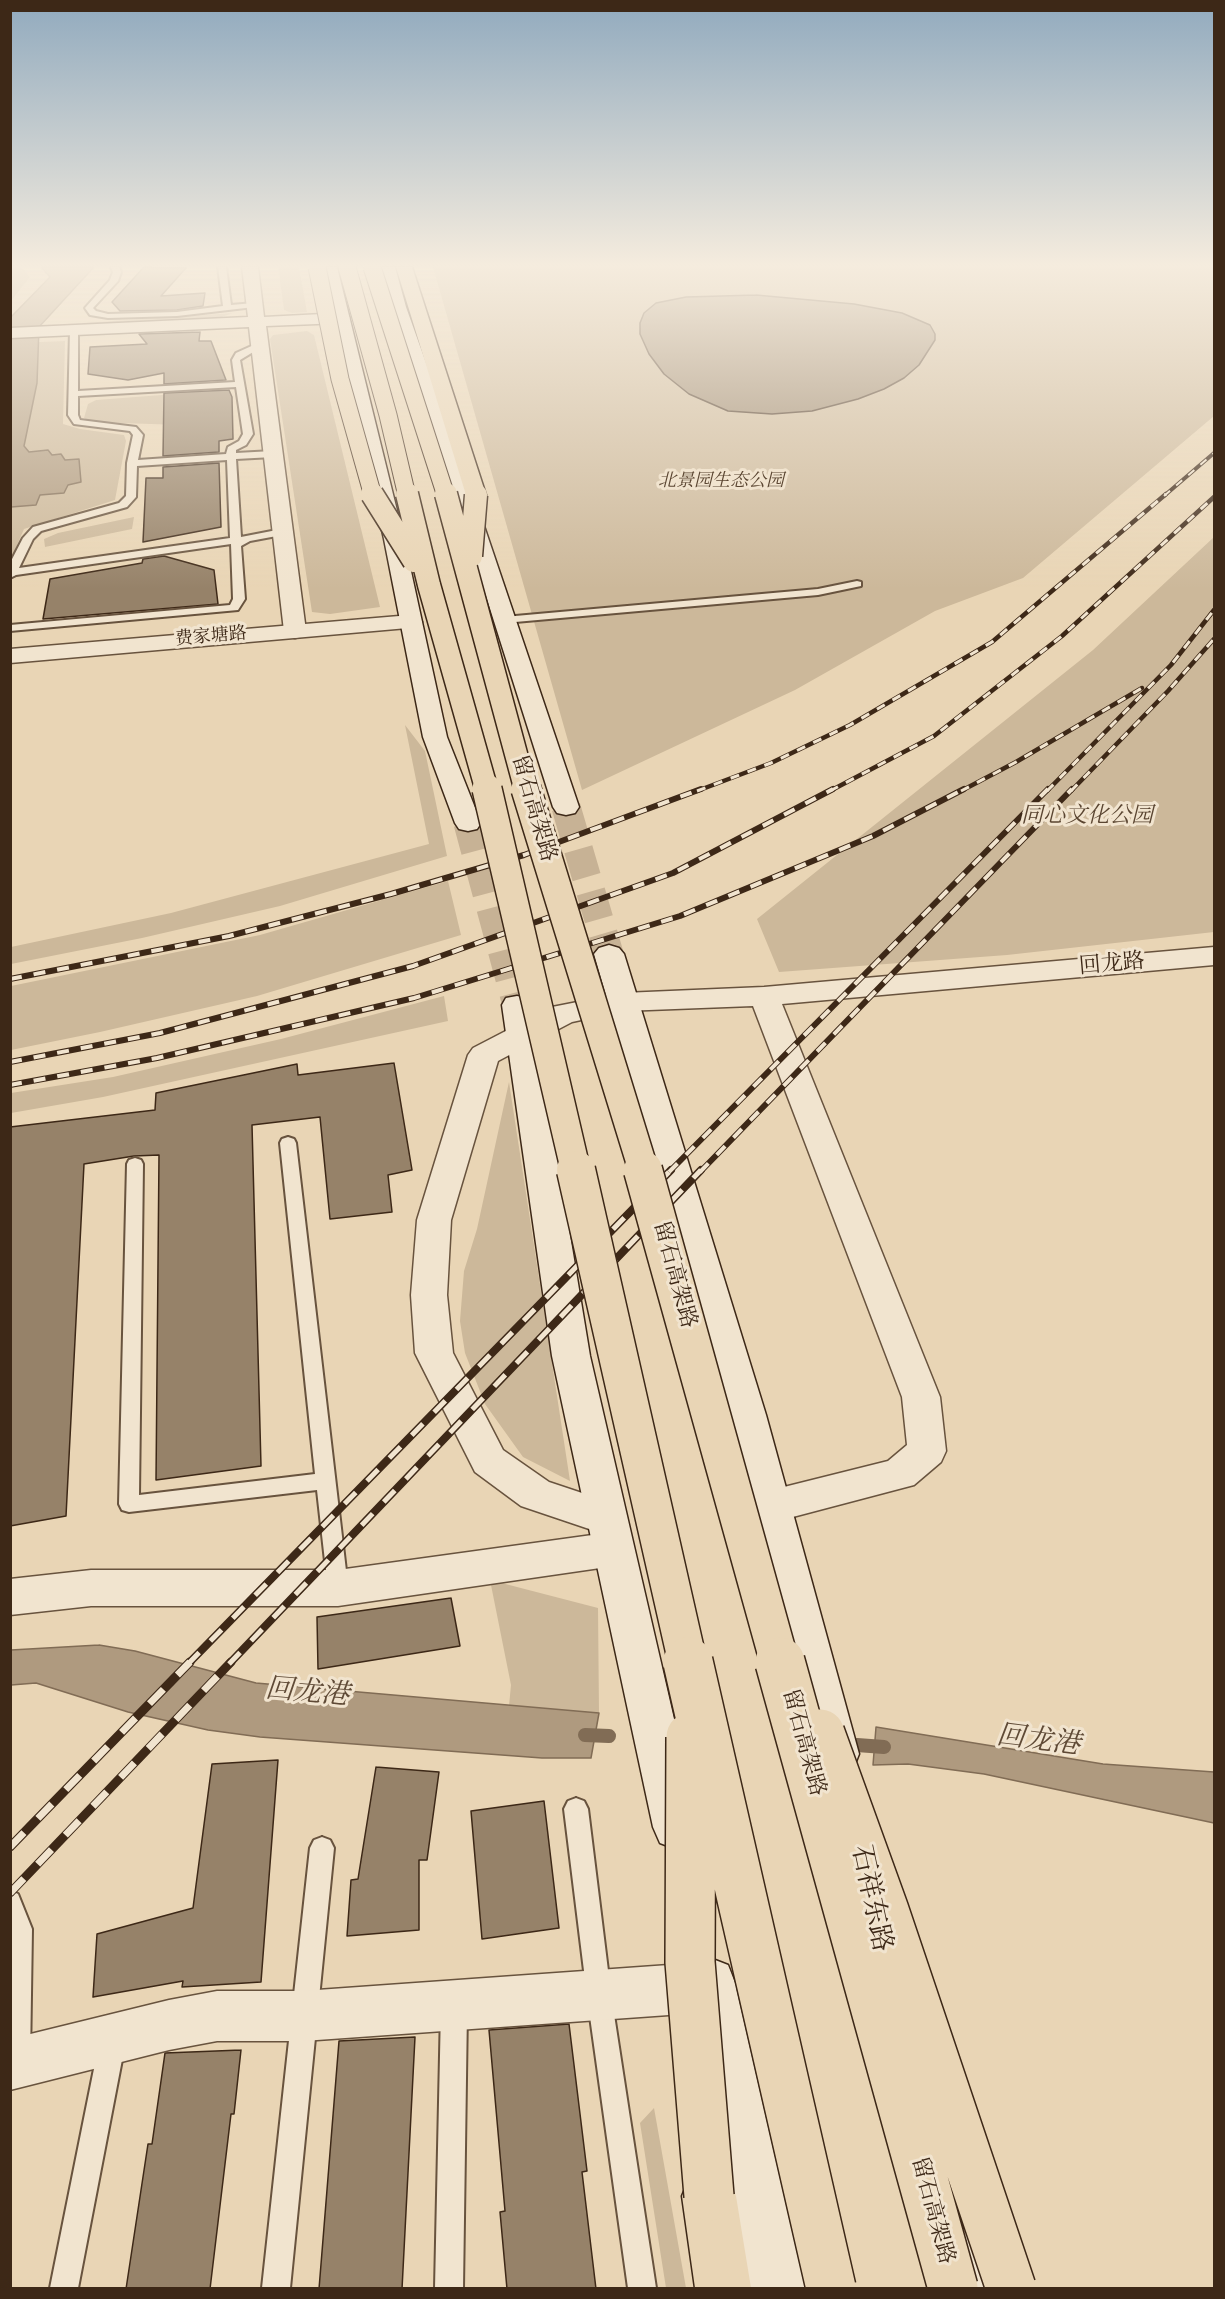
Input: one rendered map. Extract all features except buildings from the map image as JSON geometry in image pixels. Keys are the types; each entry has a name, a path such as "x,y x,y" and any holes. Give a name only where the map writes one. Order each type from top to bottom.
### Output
{"highway":[{"path":"339,374 370,491 429,585"},
{"name":"留石高架路","path":"377,374 429,585 496,826 831,2289"},
{"name":"留石高架路","path":"407,374 443,483 536,828 645,1176 753,1504 953,2289"},
{"path":"438,374 476,495 470,579"},
{"path":"753,1504 884,1911 1011,2289"},
{"path":"691,1678 690,1962 709,2196 723,2289"}],"main road":[{"path":"263,374 295,631"},
{"path":"355,374 435,737 468,823"},
{"path":"421,374 566,807"},
{"name":"费家塘路","path":"10,656 411,622"},
{"name":"石祥东路","path":"609,954 747,1415 753,1504 828,1716 888,1990 979,2289"},
{"name":"回龙路","path":"611,1534 535,1494 489,1461 434,1353 429,1295 434,1220 484,1055 520,1020 623,1002 764,996 1215,956"},
{"path":"753,1504 900,1474 927,1451 921,1397 764,996"},
{"path":"520,1020 571,1356 777,2289"},
{"path":"10,1598 91,1588 338,1588 611,1534"},
{"path":"14,2065 217,2016 303,2016 711,1987"}],"lane":[{"path":"11,573 28,538 37,529 123,505 131,497 132,463 138,435 133,429 76,422 73,415 73,374"},
{"path":"10,628 234,608 239,599 231,449 243,443 248,434 238,374"},
{"path":"73,394 240,384"},
{"path":"132,463 273,454"},
{"path":"11,573 236,542 282,532"},
{"path":"504,620 818,592 858,584"},
{"path":"288,1143 338,1588"},
{"path":"135,1164 129,1504 326,1482"},
{"path":"576,1809 599,1995 642,2289"},
{"path":"276,2289 322,1848"},
{"path":"10,1902 20,1929 14,2065"},
{"path":"449,2289 454,2005"},
{"path":"64,2289 112,2040"}],"green space":[{"path":"34,374 64,374 63,424 80,429 124,435 126,441 115,500 24,529 11,559 11,507 40,495 64,493 79,459 65,460 29,452 23,447"},
{"path":"275,374 324,374 380,607 330,614 312,612"},
{"name":"北景园生态公园","path":"464,374 1214,374 1214,416 1023,578 935,611 795,690 582,790"},
{"path":"214,391 180,425 91,422 84,418 88,404 96,400"},
{"path":"134,517 132,529 45,547 44,539 58,533"},
{"name":"同心文化公园","path":"1214,537 1214,932 1007,955 779,972 757,919 1093,650"},
{"path":"405,725 425,751 447,856 280,906 142,938 11,964 11,947 171,913 429,844"},
{"path":"448,881 461,935 257,996 11,1050 11,986 260,935"},
{"path":"444,996 448,1021 103,1097 11,1113 11,1093 113,1077 281,1039"},
{"path":"509,1082 570,1481 523,1457 485,1404 465,1353 460,1321 464,1271 477,1229"},
{"path":"490,1580 598,1608 599,1713 509,1706 511,1685"},
{"path":"654,2108 686,2288 666,2288 640,2123"}],"water":[{"path":"10,374 37,374 24,446 29,452 48,450 52,455 61,454 65,460 79,459 81,482 68,485 64,493 40,495 36,505 11,507"},
{"path":"99,1645 135,1651 256,1683 599,1713 591,1758 542,1758 260,1737 208,1730 128,1712 36,1683 11,1685 11,1650"},
{"path":"876,1727 1103,1764 1214,1772 1214,1823 984,1774 908,1764 873,1765"}],"waterway":[{"name":"回龙港","path":"585,1735 609,1736"},
{"name":"回龙港","path":"857,1745 884,1747"}],"tunnel":[{"path":"566,807 609,954"},
{"path":"468,823 517,1005"}],"railway":[{"path":"1164,496 1214,453"},
{"path":"697,791 771,763 850,725 992,642 1166,494"},
{"path":"830,791 934,736 1062,636 1214,497"},
{"path":"1047,791 1171,665 1214,610"},
{"path":"1071,791 1168,691 1214,639"},
{"path":"961,791 1016,762 1142,688"},
{"path":"10,979 229,936 391,894 524,855 701,789"},
{"path":"10,1062 160,1033 413,966 673,873 833,789"},
{"path":"10,1085 157,1058 414,998 680,916 873,836 964,789"},
{"path":"669,1172 1048,789"},
{"path":"700,1172 1072,789"},
{"path":"188,1664 671,1170"},
{"path":"229,1664 701,1170"},
{"path":"10,1847 190,1662"},
{"path":"10,1893 231,1662"}]}
